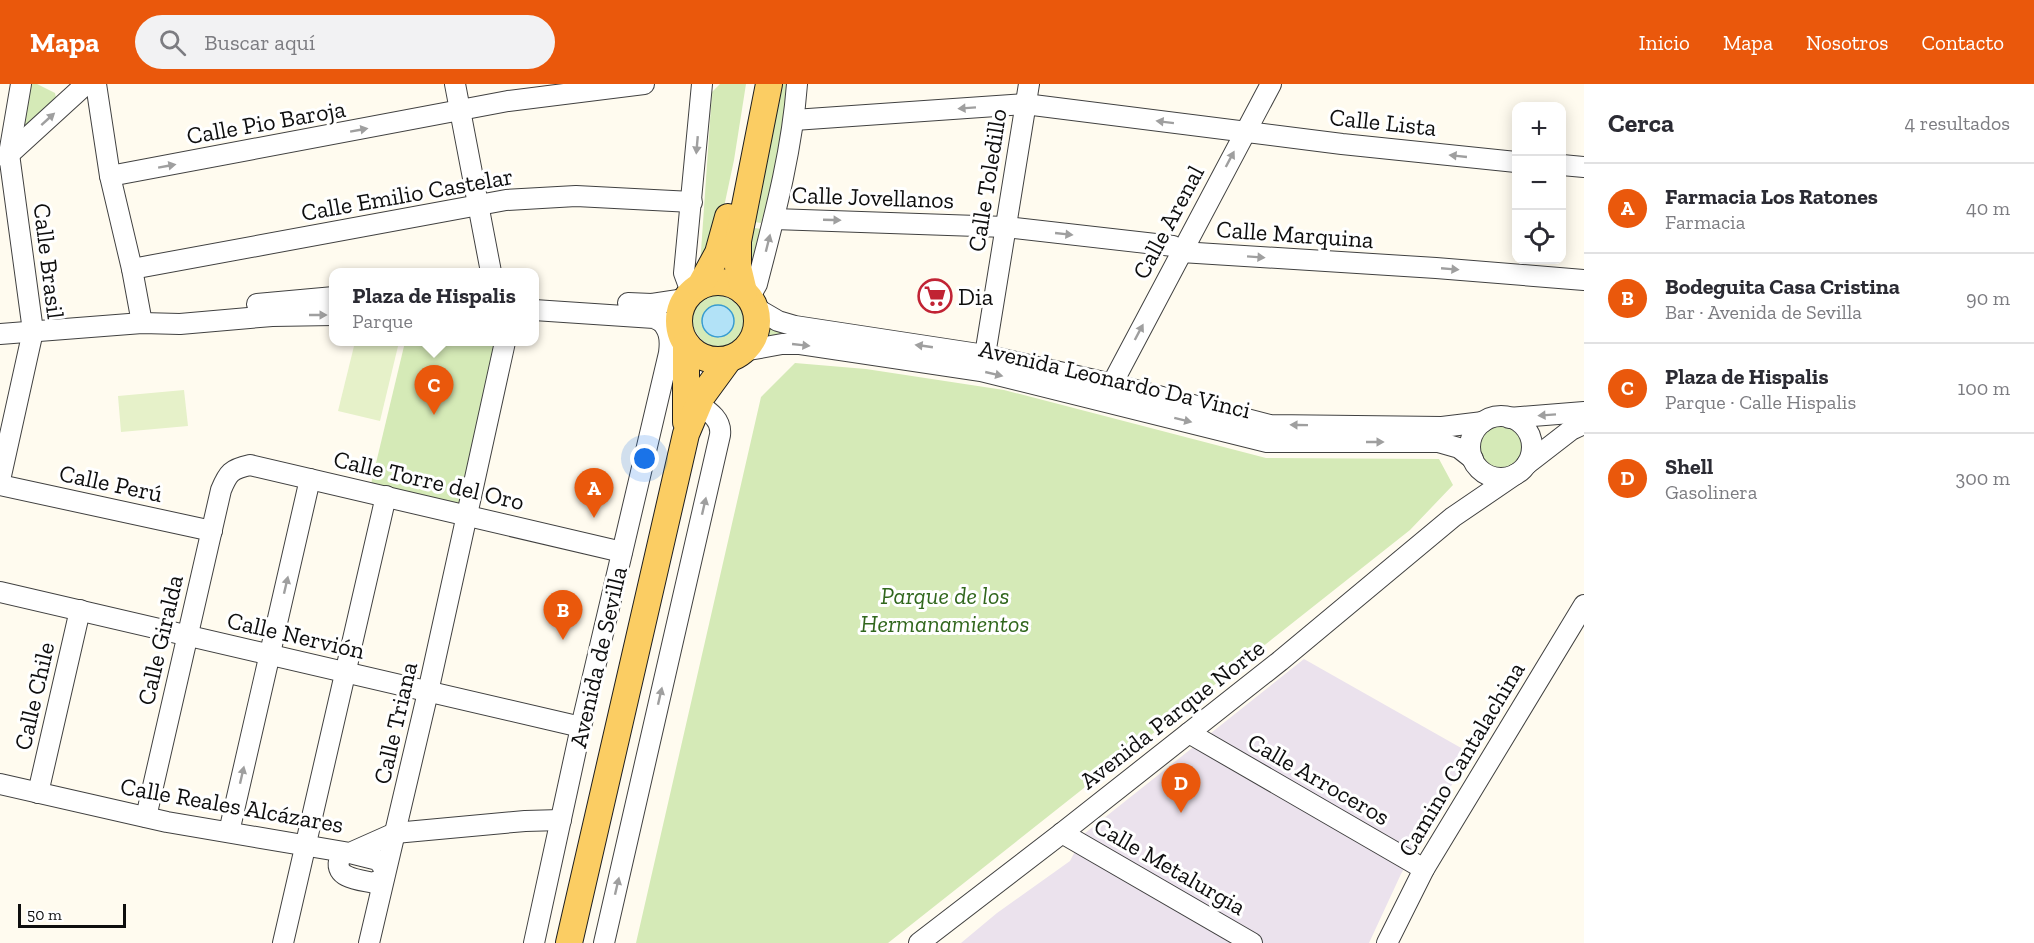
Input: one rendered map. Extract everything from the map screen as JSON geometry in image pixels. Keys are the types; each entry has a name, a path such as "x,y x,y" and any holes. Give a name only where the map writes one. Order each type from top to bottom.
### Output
{"main road":[{"path":"755,84 724,235 714,264 686,290 679,314 683,340 694,353 717,360 736,355 751,342 756,331 757,319 738,267 738,240 769,84"},
{"path":"686,290 720,282 731,284 749,299"},
{"name":"Avenida de Sevilla","path":"683,340 686,435"},
{"name":"Avenida de Sevilla","path":"568,943 686,435 698,404 736,355"}],"street":[{"name":"Calle Brasil","path":"0,482 33,331 5,158 21,84"},
{"path":"66,84 86,84"},
{"path":"5,158 86,84"},
{"path":"96,84 110,176 132,269 148,323"},
{"path":"455,84 490,268"},
{"name":"Calle Pio Baroja","path":"110,176 460,112 508,101 644,84"},
{"path":"749,299 757,284 774,219 794,120 797,84"},
{"name":"Calle Toledillo","path":"985,355 1029,84"},
{"name":"Calle Arenal","path":"1112,384 1271,84"},
{"path":"539,298 652,304 686,290 703,85"},
{"name":"Calle Lista","path":"794,120 1025,104 1244,132 1512,162"},
{"path":"1566,165 1584,167"},
{"name":"Calle Emilio Castelar","path":"132,269 506,200 576,196 692,202"},
{"name":"Calle Jovellanos","path":"774,219 1005,228"},
{"name":"Calle Marquina","path":"1005,228 1173,246 1181,252 1584,280"},
{"path":"148,323 181,312 329,297"},
{"name":"Avenida Leonardo Da Vinci","path":"749,299 778,321 795,326 985,355 1270,424 1442,427 1483,422"},
{"path":"539,310 658,319 683,340 665,372"},
{"path":"0,334 148,323 180,324 272,316 329,315"},
{"path":"658,319 668,332 670,342 665,372"},
{"name":"Avenida Leonardo Da Vinci","path":"736,355 789,343 836,349 981,371 1267,442 1438,442 1459,448 1474,461"},
{"name":"Calle Triana","path":"369,943 428,692 504,346"},
{"name":"Avenida de Sevilla","path":"534,943 581,727 665,372"},
{"path":"604,943 720,435 719,422 698,404"},
{"path":"1584,412 1496,417 1483,422 1472,437 1470,448 1474,461 1482,471 1493,477 1506,477 1522,469 1571,430 1584,424"},
{"path":"1509,417 1523,425 1531,438 1532,453 1522,469"},
{"name":"Avenida Parque Norte","path":"1453,517 1472,487 1475,475 1474,461"},
{"name":"Calle Torre del Oro","path":"227,475 237,468 250,465 622,552"},
{"name":"Avenida Parque Norte","path":"930,940 1280,661 1453,517 1522,469"},
{"name":"Calle Giralda","path":"146,817 221,490 227,475"},
{"path":"229,832 310,479"},
{"name":"Calle Perú","path":"0,482 212,531"},
{"path":"283,943 386,496"},
{"name":"Calle Nervión","path":"0,592 581,727"},
{"name":"Camino Cantalachina","path":"1387,943 1424,868 1584,605"},
{"name":"Calle Chile","path":"38,793 80,610"},
{"name":"Calle Arroceros","path":"1189,733 1424,868"},
{"name":"Calle Reales Alcázares","path":"0,784 146,817 350,853 395,833 525,821 561,820"},
{"name":"Calle Metalurgia","path":"1062,833 1252,943"},
{"path":"350,853 341,857 339,863 342,873 347,877 375,883 383,879 385,875"}],"shaded area":[{"path":"1304,659 1470,753 1401,874 1369,943 961,943 997,913 1070,861 1084,834"}],"green space":[{"path":"29,84 37,84 55,93 56,98 23,130"},
{"path":"720,84 746,84 734,160 721,221 700,266 712,92"},
{"path":"776,84 791,84 779,154 761,223 748,221"},
{"path":"747,227 762,229 753,271 745,270"},
{"path":"717,295 731,300 740,309 743,315 743,329 728,346 716,347 705,343 697,334 692,322 693,311 701,301","holes":["729,309 734,322 731,330 719,338 707,333 701,324"]},
{"path":"763,322 802,334 757,344"},
{"path":"354,346 398,346 380,421 338,411"},
{"path":"404,346 496,346 461,506 371,484"},
{"name":"Parque de los Hermanamientos","path":"795,363 866,369 1004,390 1266,458 1439,459 1453,485 1410,530 888,943 636,943 761,397"},
{"path":"184,390 188,426 121,432 118,396"},
{"path":"1501,425 1516,432 1523,447 1516,462 1501,469 1486,462 1479,447 1486,432"}],"water":[{"path":"718,305 730,309 734,321 730,333 718,337 706,333 702,321 706,309"}],"place":[{"name":"Dia","path":"935,296"},
{"name":"Plaza de Hispalis","path":"434,415"},
{"name":"Farmacia Los Ratones","path":"594,518"},
{"name":"Bodeguita Casa Cristina","path":"563,640"},
{"name":"Shell","path":"1181,813"}]}
